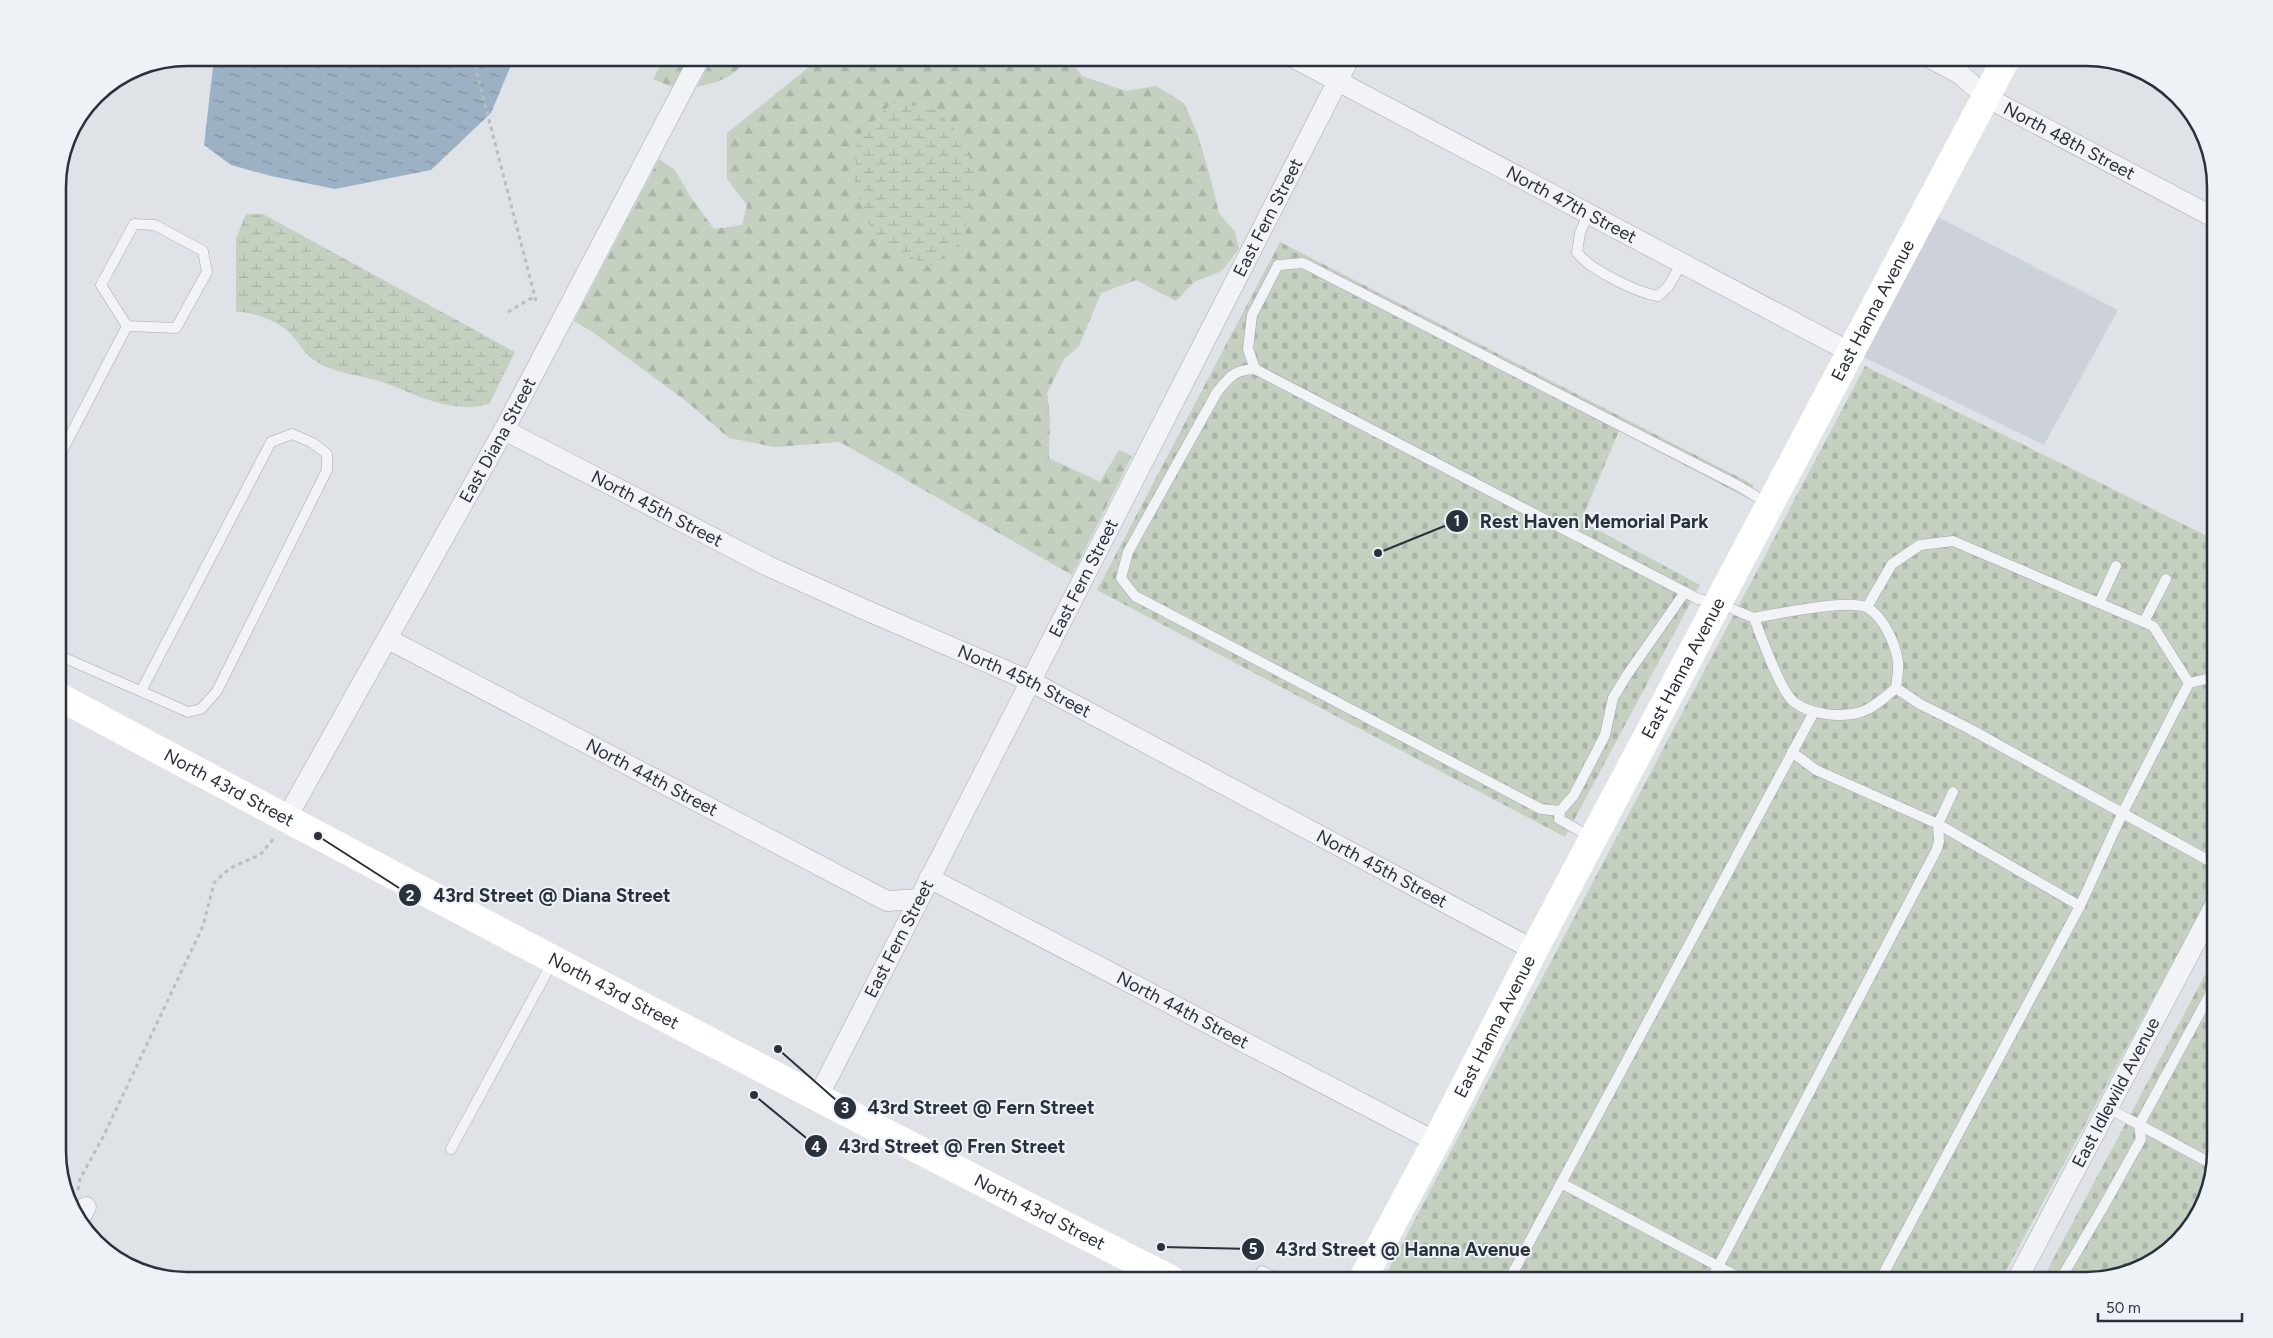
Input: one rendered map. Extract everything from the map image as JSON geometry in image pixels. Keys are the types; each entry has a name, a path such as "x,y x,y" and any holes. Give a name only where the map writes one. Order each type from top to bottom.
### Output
{"street":[{"name":"East Diana Street","path":"281,828 504,430 696,66"},
{"name":"North 47th Street","path":"1308,66 1850,352"},
{"name":"East Fern Street","path":"817,1099 1346,66"},
{"name":"North 48th Street","path":"1944,66 1960,74 1986,96 2206,213"},
{"name":"East Hanna Avenue","path":"1366,1272 1436,1142 1534,950 2003,66"},
{"name":"North 45th Street","path":"504,430 766,565 860,608 1030,681 1534,950"},
{"name":"North 44th Street","path":"388,639 887,901 919,899"},
{"name":"North 43rd Street","path":"67,701 281,828 554,960 817,1099 1156,1272"},
{"name":"North 44th Street","path":"929,878 1436,1142"},
{"name":"East Idlewild Avenue","path":"2021,1272 2207,921"}],"lane":[{"path":"1588,214 1580,233 1577,252 1586,263 1631,287 1658,296 1668,288 1682,263"},
{"path":"134,224 155,225 203,252 207,272 176,328 127,326 101,285 134,224"},
{"path":"1255,369 1248,349 1252,315 1278,266 1303,263 1737,485 1770,504"},
{"path":"67,442 127,326"},
{"path":"1560,811 1541,810 1135,596 1122,578 1128,552 1217,392 1230,375 1242,370 1255,369 1698,599 1718,603 1754,618 1842,605 1867,607 1881,620 1891,640 1898,662 1896,688"},
{"path":"67,659 140,691 188,712 201,709 216,691 327,470 327,454 313,443 292,434 271,442 140,691"},
{"path":"1867,607 1892,564 1920,545 1953,541 2154,626 2188,683"},
{"path":"2099,603 2116,566"},
{"path":"2144,622 2166,579"},
{"path":"1593,839 1559,819 1560,811 1574,795 1605,735 1614,698 1627,675 1686,592"},
{"path":"1754,618 1779,677 1793,701 1814,712 1840,715 1862,712 1896,688"},
{"path":"2188,683 2207,679"},
{"path":"1884,1272 2080,906 2122,814 2188,683"},
{"path":"1896,688 1920,704 1968,728 2207,860"},
{"path":"1513,1272 1814,712"},
{"path":"1792,752 1816,770 1938,824 2080,906"},
{"path":"1715,1272 1936,849 1939,841 1938,824 1953,792"},
{"path":"451,1149 554,960"},
{"path":"2065,1272 2141,1139 2140,1125 2207,1002"},
{"path":"2108,1108 2206,1161"},
{"path":"1561,1183 1728,1272"}],"path":[{"path":"475,66 536,301"},
{"path":"508,312 535,296"},
{"path":"81,1210 78,1191 80,1178 103,1137 203,926 214,883 224,872 260,855 281,828"}],"shaded area":[{"path":"1936,216 2118,310 2044,445 1863,357"}],"green space":[{"path":"660,66 684,66 672,87 653,79"},
{"path":"708,66 740,66 726,78 697,87"},
{"path":"810,66 1075,66 1082,76 1126,91 1156,86 1184,103 1197,133 1219,213 1235,232 1239,249 1222,271 1194,282 1176,301 1136,280 1101,293 1079,346 1064,359 1047,393 1050,416 1049,458 1100,482 1119,450 1132,456 1072,575 840,442 775,447 729,438 686,401 594,333 574,321 659,159 675,170 690,196 714,229 742,225 747,205 727,179 727,133"},
{"path":"893,102 936,110 964,139 976,179 963,240 930,267 875,238 854,188 857,137"},
{"path":"246,214 263,214 515,352 489,404 469,407 444,404 379,381 331,369 313,359 291,334 280,326 257,315 236,312 236,238"},
{"path":"1280,242 1754,485 1747,498 1619,431 1581,521 1700,585 1565,837 1097,590"},
{"path":"1865,366 2206,536 2207,899 2005,1272 1387,1272"},
{"path":"2207,971 2206,1167 2198,1197 2191,1211 2182,1225 2160,1247 2132,1263 2102,1271 2046,1272"}],"water":[{"path":"213,66 511,66 491,113 431,170 335,189 271,176 231,165 204,145"}],"place":[{"name":"Rest Haven Memorial Park","path":"1378,553"},
{"name":"43rd Street @ Diana Street","path":"318,836"},
{"name":"43rd Street @ Fern Street","path":"778,1049"},
{"name":"43rd Street @ Fren Street","path":"754,1095"},
{"name":"43rd Street @ Hanna Avenue","path":"1161,1247"}]}
